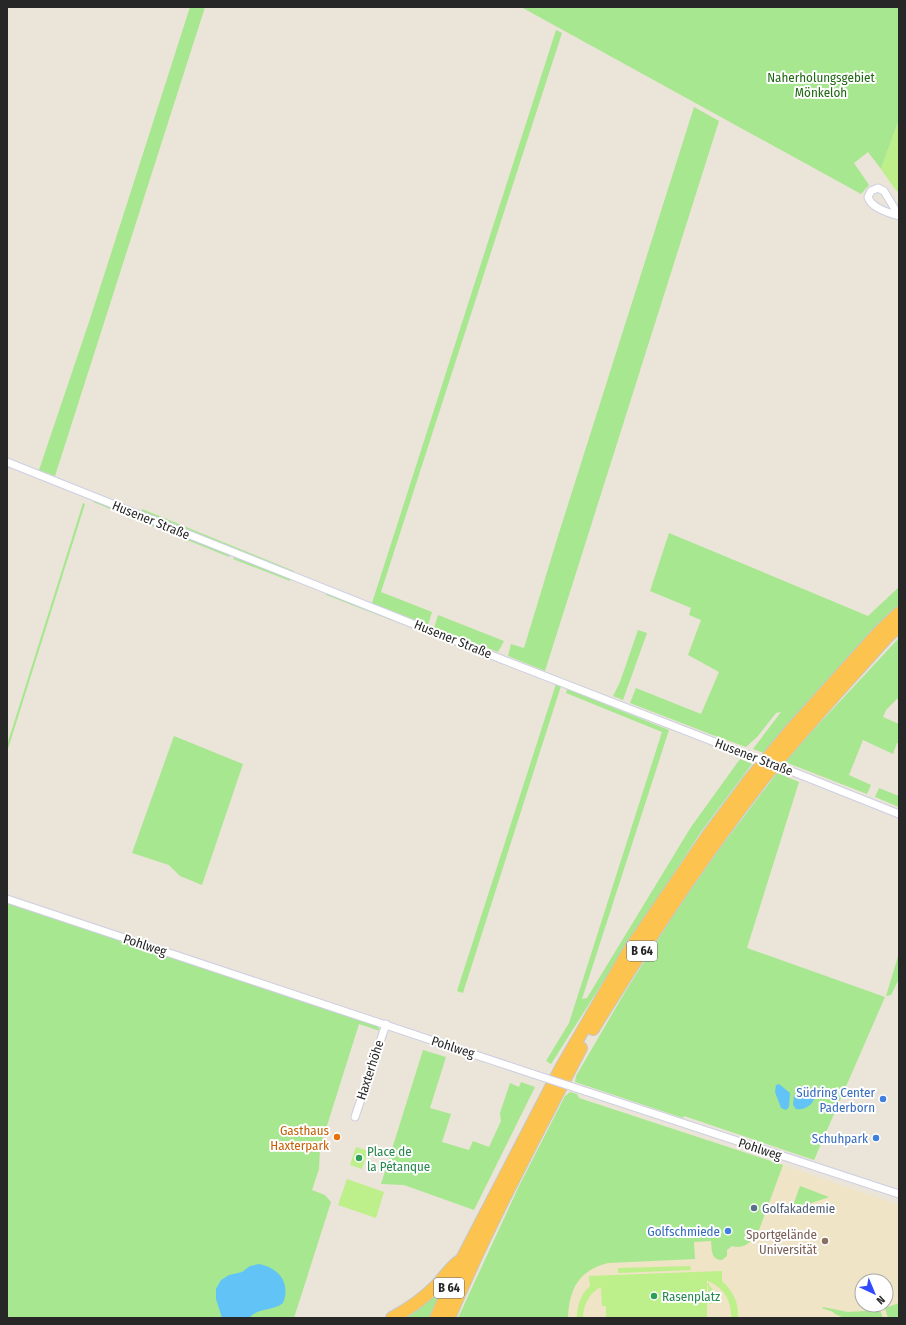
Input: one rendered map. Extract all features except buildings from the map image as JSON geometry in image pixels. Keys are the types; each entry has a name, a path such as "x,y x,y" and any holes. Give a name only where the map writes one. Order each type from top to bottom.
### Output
{"highway":[{"name":"B 64","path":"436,1318 462,1259 561,1068 630,949 709,834 750,779 789,732 880,631 899,613"},
{"name":"B 64","path":"449,1318 472,1263 522,1162 583,1045 636,959 717,840 794,741 887,637 899,626"},
{"path":"392,1318 406,1311 438,1285 450,1269 462,1259"}],"street":[{"path":"877,188 884,191 899,216 890,214 870,202 868,197 871,191 877,188"},
{"name":"Husener Straße","path":"7,462 899,814"},
{"name":"Pohlweg","path":"7,899 899,1194"},
{"name":"Haxterhöhe","path":"355,1117 386,1024"}],"shaded area":[{"name":"Sportgelände Universität","path":"783,1165 899,1205 899,1318 552,1318 561,1279 705,1224 727,1250 759,1230"}],"green space":[{"path":"190,7 205,7 55,476 39,470 90,319"},
{"name":"Naherholungsgebiet Mönkeloh","path":"521,7 899,7 899,120 881,169 868,152 854,163 869,185 861,194"},
{"path":"556,30 562,33 381,592 432,612 428,625 372,603"},
{"path":"694,107 719,121 545,671 508,656 511,644 524,648"},
{"path":"899,120 899,193 881,169"},
{"path":"94,501 230,555 229,557 93,502"},
{"path":"83,503 85,504 7,752 7,745"},
{"path":"142,509 294,571 294,572 142,511"},
{"path":"669,533 868,616 899,587 899,607 881,624 764,753 753,749 781,712 776,713 757,737 746,747 630,703 636,688 701,714 719,672 688,655 701,620 689,615 691,608 650,591"},
{"path":"234,557 290,579 290,581 233,559"},
{"path":"327,593 392,619 391,620 326,595"},
{"path":"438,615 504,641 498,652 434,628"},
{"path":"638,630 647,633 623,700 613,696 620,682"},
{"path":"899,638 899,697 886,710 883,717 899,724 899,743 897,743 893,754 863,740 849,775 871,785 867,794 785,762 802,742"},
{"path":"556,684 561,686 463,993 457,991"},
{"path":"567,689 669,730 582,999 587,998 691,827 740,759 752,764 701,832 551,1064 546,1061 569,1023 662,732 566,693"},
{"path":"174,736 243,764 202,885 180,876 169,865 132,853"},
{"path":"777,773 799,782 747,948 885,997 814,1160 684,1116 683,1118 575,1082 576,1076 625,992 676,911 720,848"},
{"path":"879,788 899,796 899,807 875,797"},
{"path":"7,903 377,1025 380,1031 359,1024 320,1148 319,1169 312,1190 325,1195 331,1202 294,1318 7,1318"},
{"path":"899,953 899,979 891,995 886,996"},
{"path":"423,1050 446,1057 430,1108 451,1114 442,1142 469,1150 473,1141 489,1147 501,1121 500,1113 510,1083 519,1087 521,1082 535,1087 474,1210 404,1185 381,1184"},
{"path":"570,1092 577,1094 579,1098 783,1165 759,1230 745,1246 732,1246 727,1250 727,1256 722,1260 718,1260 714,1256 711,1241 694,1242 695,1259 608,1263 598,1266 583,1276 573,1290 568,1318 458,1318 519,1186 565,1096"},
{"name":"Place de la Pétanque","path":"356,1147 368,1151 362,1169 350,1165"},
{"path":"347,1179 384,1192 376,1218 338,1205"},
{"path":"800,1186 829,1197 803,1206 790,1214"},
{"path":"690,1266 691,1270 618,1273 618,1268"},
{"name":"Rasenplatz","path":"722,1271 722,1281 732,1293 736,1302 738,1318 731,1318 730,1306 722,1290 713,1283 707,1281 707,1284 709,1283 721,1299 709,1304 707,1285 707,1318 606,1318 606,1306 602,1306 601,1287 590,1296 584,1309 583,1318 577,1318 580,1300 590,1286 589,1276"},
{"path":"453,1274 433,1318 401,1318"},
{"path":"899,1303 899,1316 888,1318 886,1313 894,1313 894,1305"},
{"path":"822,1308 854,1312 854,1313 881,1313 883,1318 844,1318"}],"water":[{"path":"779,1084 790,1093 789,1107 786,1110 781,1108 775,1092 776,1085"},
{"path":"812,1088 816,1093 812,1103 803,1109 796,1109 793,1105 794,1095 803,1094"},
{"path":"259,1264 272,1269 282,1278 285,1289 283,1303 279,1306 256,1313 249,1318 222,1318 216,1299 216,1289 221,1280 229,1275 242,1272 250,1266"}],"place":[{"name":"Südring Center Paderborn","path":"883,1099"},
{"name":"Gasthaus Haxterpark","path":"337,1137"},
{"name":"Schuhpark","path":"876,1138"},
{"name":"Place de la Pétanque","path":"359,1158"},
{"name":"Golfakademie","path":"754,1208"},
{"name":"Golfschmiede","path":"728,1231"},
{"name":"Sportgelände Universität","path":"825,1241"},
{"name":"Rasenplatz","path":"654,1296"}]}
